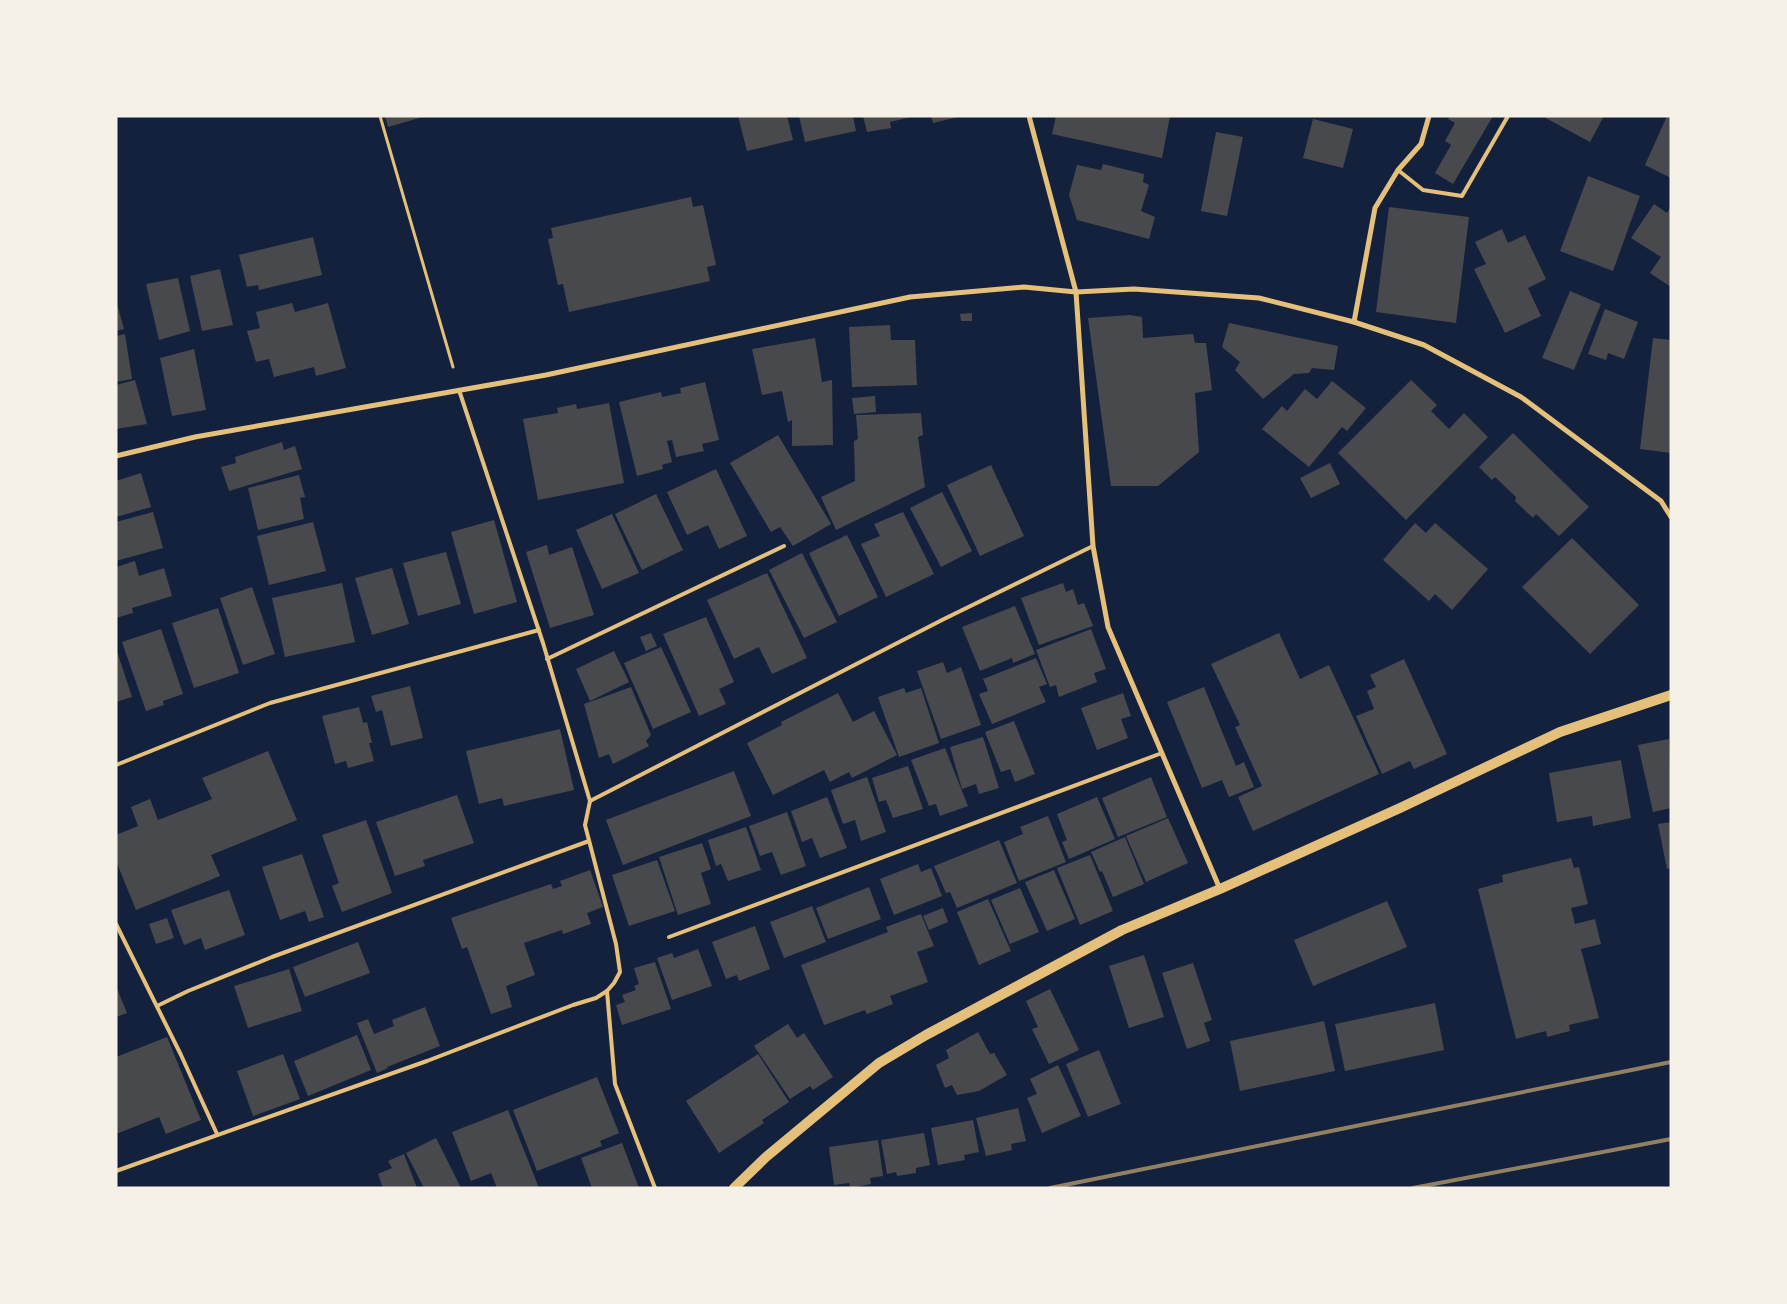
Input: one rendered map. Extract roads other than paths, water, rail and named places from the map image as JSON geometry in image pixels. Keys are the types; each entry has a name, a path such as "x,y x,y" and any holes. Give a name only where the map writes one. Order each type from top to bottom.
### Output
{"main road":[{"path":"734,1188 766,1157 879,1063 926,1035 1122,930 1220,889 1400,808 1560,732 1671,695"}],"street":[{"path":"1029,116 1076,292 1093,546 1108,626 1220,889"},
{"path":"1354,322 1375,208 1398,170 1421,144 1429,116"},
{"path":"116,456 195,437 546,375 910,297 1024,287 1076,292 1134,288 1259,298 1354,322 1424,345 1521,397 1661,501 1671,517"}],"lane":[{"path":"1398,170 1422,190 1462,196 1508,116"},
{"path":"116,1171 596,998 607,991 620,972 616,944 584,825 590,801 539,630 459,390"},
{"path":"548,659 784,546"},
{"path":"590,801 944,619 1093,546"},
{"path":"116,765 270,703 539,630"},
{"path":"668,937 1162,753"},
{"path":"157,1006 188,991 272,957 589,841"},
{"path":"116,924 217,1134"},
{"path":"607,991 615,1084 655,1188"}],"railway":[{"path":"1050,1188 1671,1062"},
{"path":"1413,1188 1671,1139"}]}
